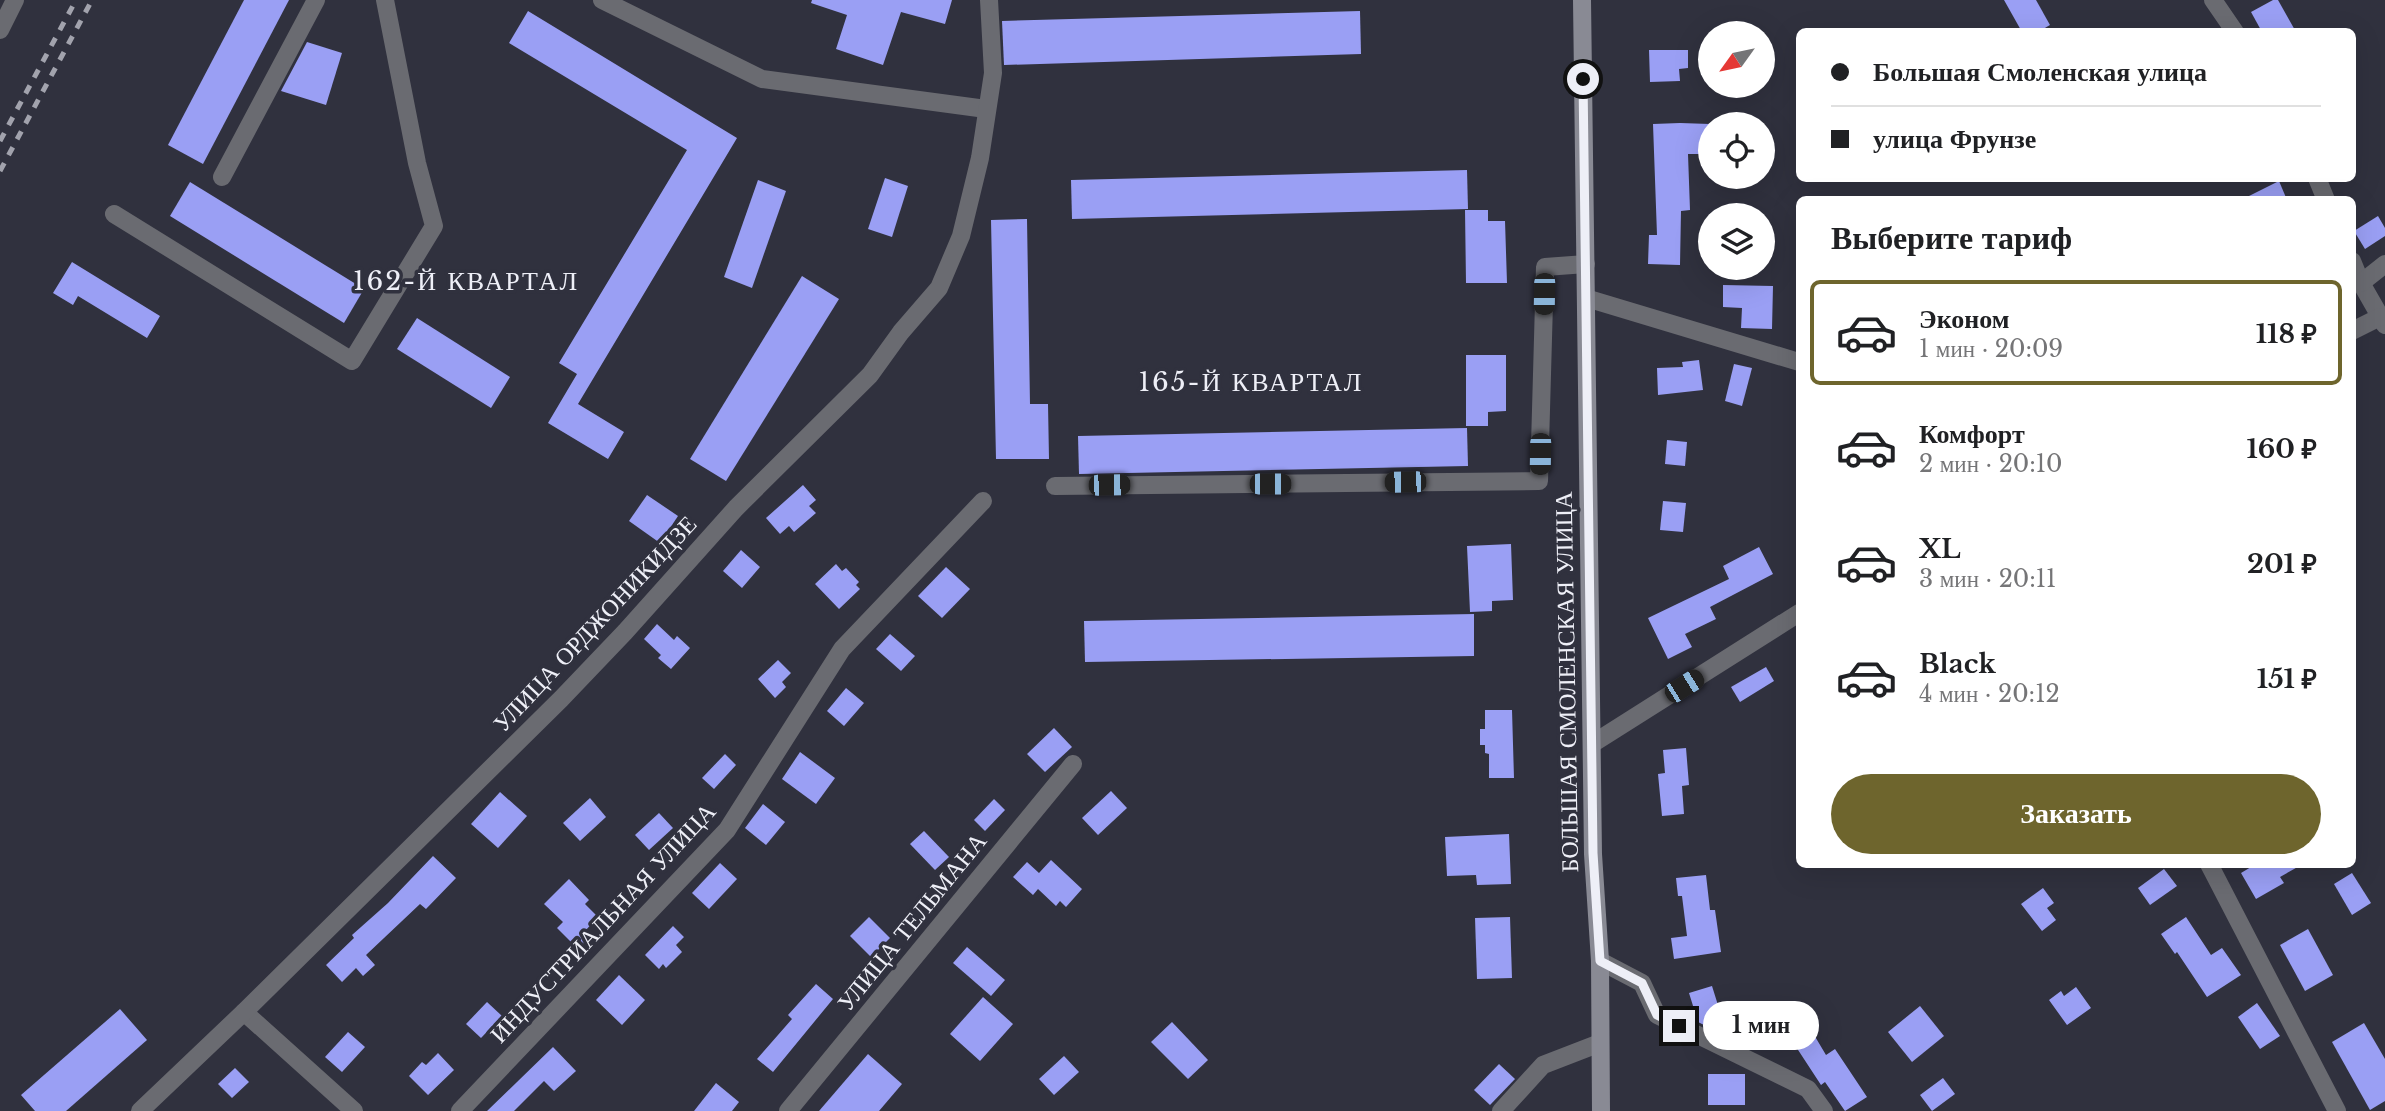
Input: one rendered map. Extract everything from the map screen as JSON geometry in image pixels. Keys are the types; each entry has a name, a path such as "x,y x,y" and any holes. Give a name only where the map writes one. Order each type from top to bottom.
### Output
{"main road":[{"name":"БОЛЬШАЯ СМОЛЕНСКАЯ УЛИЦА","path":"1582,0 1593,853 1600,961 1601,1111"}],"street":[{"path":"0,30 15,0"},
{"path":"222,177 316,0"},
{"path":"114,214 352,361 434,226 417,163 385,0"},
{"path":"602,0 762,79 986,109"},
{"name":"УЛИЦА ОРДЖОНИКИДЗЕ","path":"140,1111 561,699 736,508 870,375 901,332 939,288 961,236 980,158 993,73 989,0"},
{"path":"2213,0 2232,28"},
{"path":"1055,486 1539,481 1545,267 1586,264"},
{"path":"2361,283 2385,264"},
{"path":"2356,271 2383,321 2356,330"},
{"path":"1586,298 1796,361"},
{"name":"ИНДУСТРИАЛЬНАЯ УЛИЦА","path":"460,1111 727,830 842,649 983,501"},
{"path":"1592,744 1796,615"},
{"name":"УЛИЦА ТЕЛЬМАНА","path":"788,1111 1073,764"},
{"path":"2210,868 2337,1111"},
{"path":"1600,961 1642,983 1657,1015 1808,1089 1824,1111"},
{"path":"244,1012 355,1111"},
{"path":"1502,1111 1543,1065 1600,1043"}],"building":[{"path":"244,0 289,0 203,164 168,145"},
{"path":"812,0 952,0 945,24 901,12 883,65 836,49 847,15 811,3"},
{"path":"2004,0 2036,0 2050,25 2045,28 2020,28"},
{"path":"2278,0 2294,28 2260,28 2251,12"},
{"path":"528,11 737,138 578,404 624,432 608,459 548,423 577,374 559,363 687,150 509,43"},
{"path":"1360,11 1361,54 1004,65 1002,21"},
{"path":"307,42 342,53 326,105 281,91"},
{"path":"1649,50 1688,50 1688,68 1679,69 1680,81 1650,82"},
{"path":"1653,124 1698,124 1698,154 1688,154 1690,210 1681,211 1680,265 1648,264 1649,235 1657,235"},
{"path":"1467,170 1468,209 1072,219 1071,180"},
{"path":"885,178 908,186 892,237 868,229"},
{"path":"758,180 786,191 752,288 724,277"},
{"path":"190,182 364,289 344,323 170,216"},
{"path":"2279,182 2285,196 2249,196"},
{"path":"1465,210 1488,210 1488,221 1505,221 1507,283 1466,283"},
{"path":"2378,216 2385,228 2385,236 2365,249 2356,230"},
{"path":"1027,219 1030,404 1048,404 1049,459 996,459 991,220"},
{"path":"72,262 160,316 147,338 78,296 73,305 53,293"},
{"path":"802,276 839,299 726,481 690,459"},
{"path":"1723,285 1773,286 1772,329 1741,328 1742,308 1723,307"},
{"path":"417,318 510,377 491,408 397,349"},
{"path":"1466,355 1506,355 1506,411 1488,412 1488,426 1466,426"},
{"path":"1699,360 1703,390 1658,395 1657,368 1683,367 1682,362"},
{"path":"1734,364 1752,368 1742,406 1725,401"},
{"path":"1467,428 1468,466 1079,474 1078,436"},
{"path":"1667,440 1687,442 1685,466 1665,464"},
{"path":"803,485 816,500 809,506 816,513 794,532 789,526 780,534 766,518"},
{"path":"647,495 678,516 660,543 629,521"},
{"path":"1663,501 1686,503 1683,532 1660,530"},
{"path":"1511,544 1513,600 1492,601 1492,611 1470,612 1467,546"},
{"path":"1759,547 1773,574 1710,607 1716,619 1685,634 1692,647 1668,659 1648,618 1729,579 1723,566"},
{"path":"741,550 760,567 742,588 723,571"},
{"path":"836,564 842,571 846,568 859,582 856,585 860,589 839,609 815,584"},
{"path":"946,567 970,589 942,618 918,596"},
{"path":"1474,614 1474,656 1085,662 1084,621"},
{"path":"657,624 674,640 677,636 690,648 671,669 658,658 661,655 644,639"},
{"path":"890,634 915,656 901,671 876,649"},
{"path":"778,660 791,673 782,682 786,687 775,698 758,679"},
{"path":"1766,667 1774,681 1740,702 1731,687"},
{"path":"846,688 864,703 844,726 827,711"},
{"path":"1485,710 1512,710 1514,778 1489,778 1489,754 1485,753 1485,745 1480,745 1480,729 1485,729"},
{"path":"1054,728 1072,747 1045,772 1027,754"},
{"path":"1686,748 1689,785 1682,786 1684,814 1662,816 1658,774 1665,773 1663,750"},
{"path":"800,752 835,778 816,804 782,779"},
{"path":"725,754 736,765 714,789 702,778"},
{"path":"1111,791 1127,808 1098,835 1082,818"},
{"path":"500,792 527,816 498,848 471,824"},
{"path":"590,798 606,817 580,841 563,823"},
{"path":"994,799 1005,810 985,831 974,820"},
{"path":"763,804 785,822 766,845 745,828"},
{"path":"659,813 673,828 649,850 635,835"},
{"path":"924,831 949,857 935,870 910,844"},
{"path":"1509,834 1511,884 1477,885 1476,875 1447,876 1445,837"},
{"path":"433,856 456,878 426,909 420,904 366,955 375,965 363,976 356,968 342,982 326,965 354,938 352,935 388,903"},
{"path":"1051,860 1082,889 1066,907 1060,901 1056,906 1038,889 1033,895 1013,877 1027,862 1039,873"},
{"path":"720,863 737,879 709,909 692,893"},
{"path":"2249,868 2296,868 2280,877 2284,883 2256,899 2241,873"},
{"path":"2164,869 2177,886 2150,905 2138,888"},
{"path":"2352,873 2371,903 2352,915 2334,884"},
{"path":"1706,875 1710,910 1715,910 1721,952 1674,959 1671,938 1687,936 1682,896 1678,896 1676,878"},
{"path":"569,879 589,900 585,904 598,917 585,931 591,936 578,949 557,928 563,922 544,904"},
{"path":"2043,888 2054,903 2047,908 2056,920 2042,931 2021,904"},
{"path":"869,917 890,938 871,957 850,936"},
{"path":"1510,917 1512,978 1477,979 1475,918"},
{"path":"2186,917 2211,955 2222,948 2241,975 2207,997 2177,952 2175,954 2161,934"},
{"path":"673,926 684,937 676,945 682,952 666,968 663,964 659,969 645,955"},
{"path":"2308,929 2333,975 2305,991 2280,945"},
{"path":"967,947 1005,980 991,996 953,963"},
{"path":"619,975 645,1000 622,1025 596,1000"},
{"path":"816,984 833,999 773,1072 757,1059 792,1019 788,1015"},
{"path":"1712,986 1723,1021 1706,1026 1698,1022 1689,993"},
{"path":"2076,987 2091,1008 2067,1025 2049,1000 2061,991 2064,996"},
{"path":"983,997 1013,1024 980,1061 950,1034"},
{"path":"487,1002 502,1016 481,1038 466,1024"},
{"path":"2257,1003 2280,1036 2260,1049 2238,1017"},
{"path":"1920,1006 1944,1036 1912,1062 1888,1032"},
{"path":"120,1009 147,1040 66,1111 35,1111 21,1095"},
{"path":"1804,1018 1826,1055 1835,1049 1867,1097 1845,1111 1825,1082 1821,1085 1785,1030"},
{"path":"1172,1022 1208,1060 1188,1079 1151,1042"},
{"path":"2364,1023 2385,1059 2385,1101 2370,1110 2332,1042"},
{"path":"348,1032 365,1047 342,1072 325,1057"},
{"path":"553,1047 576,1071 554,1091 544,1081 514,1111 487,1111"},
{"path":"438,1053 454,1070 428,1095 409,1076 422,1062 426,1065"},
{"path":"868,1054 902,1084 879,1111 819,1111"},
{"path":"1064,1056 1079,1072 1054,1095 1039,1079"},
{"path":"1499,1064 1515,1079 1490,1105 1474,1090"},
{"path":"235,1068 249,1082 232,1098 218,1084"},
{"path":"1708,1074 1745,1074 1745,1105 1708,1105"},
{"path":"1943,1078 1955,1094 1932,1111 1920,1095"},
{"path":"716,1083 739,1102 732,1111 694,1111"}],"railway":[{"path":"0,141 76,0"},
{"path":"0,171 92,0"}],"district":[{"name":"162-Й КВАРТАЛ","path":"466,281"},
{"name":"165-Й КВАРТАЛ","path":"1251,382"}],"route":[{"path":"1583,79 1593,853 1600,961 1642,983 1657,1015 1679,1026"}]}
